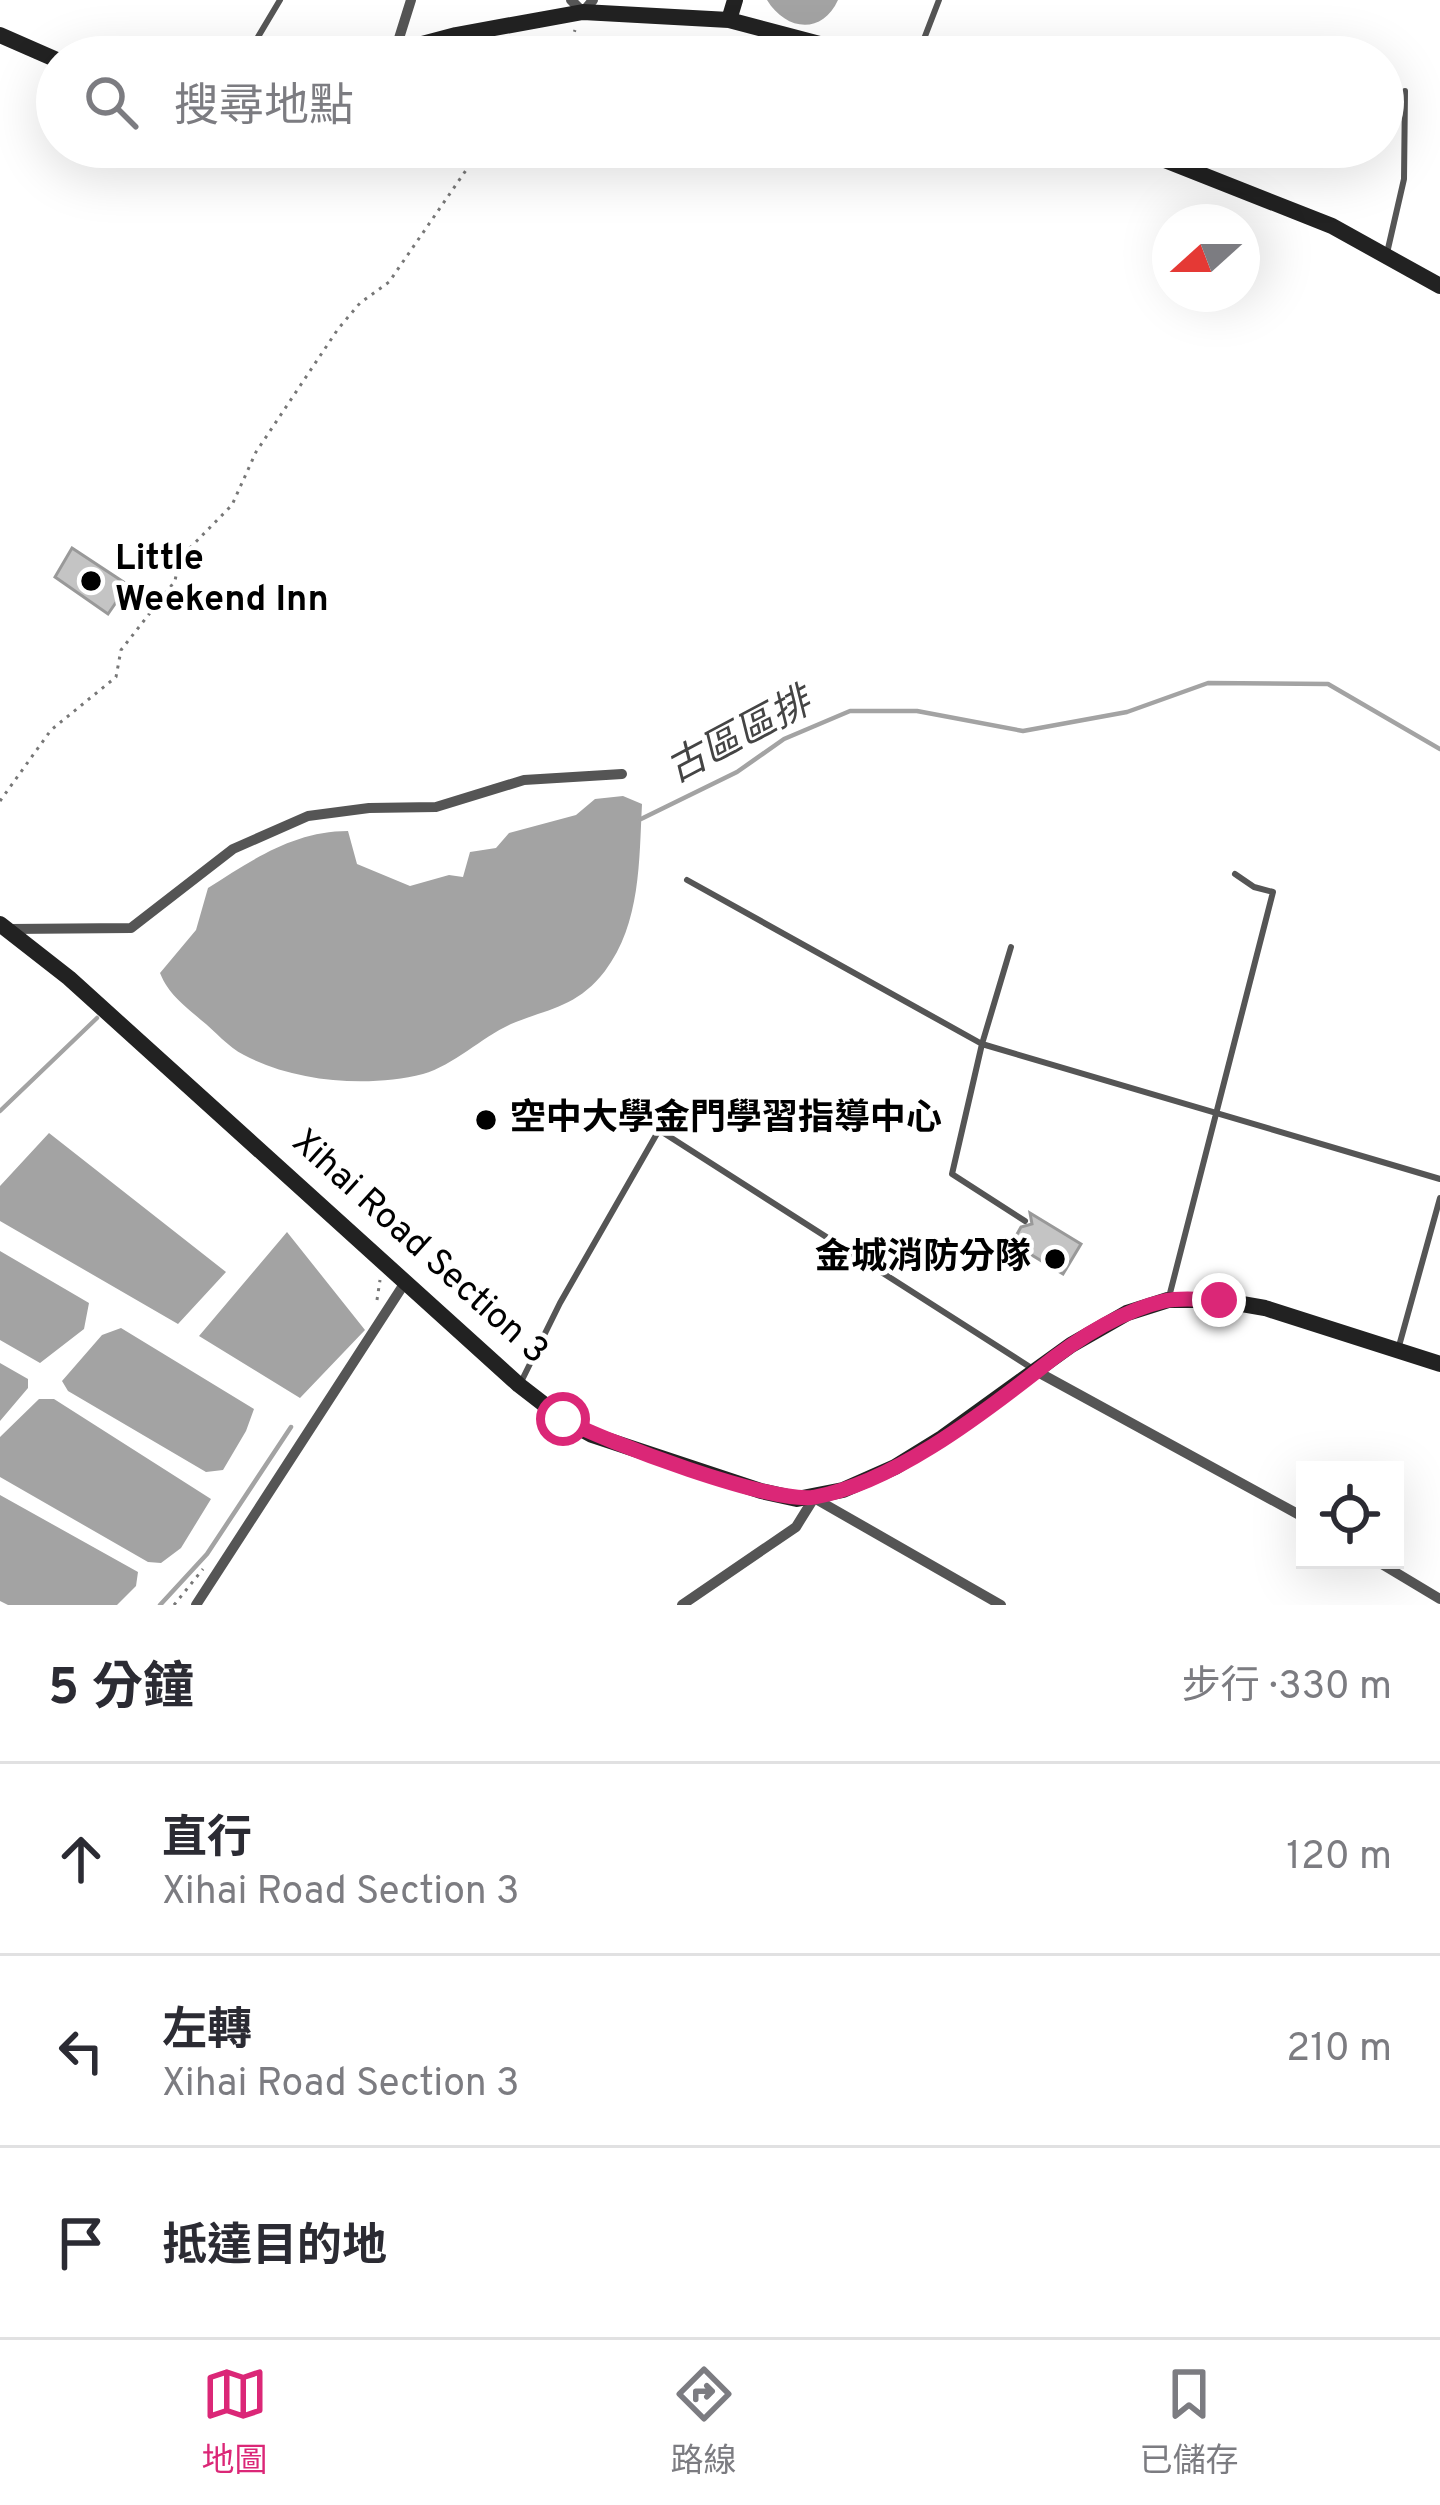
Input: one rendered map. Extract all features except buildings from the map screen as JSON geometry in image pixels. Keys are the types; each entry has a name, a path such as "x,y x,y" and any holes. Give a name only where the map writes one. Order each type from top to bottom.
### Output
{"main road":[{"path":"729,20 735,0"},
{"path":"455,36 582,4 729,20 790,36"},
{"path":"0,35 36,51"},
{"path":"1185,168 1332,226 1440,286"},
{"name":"Xihai Road Section 3","path":"3,927 69,978 563,1419 592,1435 761,1492 814,1498 870,1480 942,1438 1096,1329 1168,1300 1219,1300 1265,1308 1440,1364"}],"street":[{"path":"400,36 411,0"},
{"path":"3,927 130,928 233,849 308,816 369,808 436,807 524,780 622,774"},
{"path":"196,1605 406,1281"},
{"path":"1036,1371 1296,1513"},
{"path":"682,1605 796,1527 814,1498 1001,1605"},
{"path":"1390,1569 1440,1599"}],"lane":[{"path":"259,36 280,0"},
{"path":"925,36 939,0"},
{"path":"1386,256 1405,179 1405,91"},
{"path":"1168,1300 1273,892 1235,874"},
{"path":"687,880 982,1044 1440,1179"},
{"path":"1011,947 982,1044 952,1174 1025,1222"},
{"path":"520,1385 560,1303 659,1130 1036,1371"},
{"path":"1398,1350 1440,1198"}],"path":[{"path":"572,36 582,4"},
{"path":"0,801 51,730 116,677 121,650 175,581 179,559 232,506 256,452 338,329 360,303 388,283 467,168"}],"shaded area":[{"path":"767,0 838,0 823,19 804,25 784,18"},
{"path":"623,796 642,804 638,869 626,933 605,971 573,999 511,1024 434,1070 356,1081 309,1077 264,1064 227,1043 177,999 160,973 196,930 208,888 292,842 348,831 357,864 410,886 449,875 463,877 470,852 496,848 509,833 576,815 595,799"},
{"path":"49,1133 226,1272 178,1324 0,1221 0,1186"},
{"path":"287,1232 365,1330 300,1398 199,1336"},
{"path":"0,1251 89,1303 84,1329 40,1363 0,1340"},
{"path":"121,1328 254,1409 223,1470 206,1472 68,1391 62,1381 102,1335"},
{"path":"0,1363 28,1379 28,1388 0,1421"},
{"path":"39,1399 54,1399 211,1499 181,1548 161,1563 148,1562 0,1477 0,1437"},
{"path":"0,1495 138,1572 136,1586 117,1605 8,1605 0,1601"}],"waterway":[{"name":"古區區排","path":"641,819 737,772 784,739 850,711 917,711 1023,731 1127,712 1208,683 1328,684 1440,749"},
{"name":"古區區排","path":"0,1111 97,1018"},
{"path":"160,1605 207,1554 291,1427"}],"place":[{"name":"Little Weekend Inn","path":"91,581"},
{"name":"空中大學金門學習指導中心","path":"486,1120"},
{"name":"金城消防分隊","path":"1055,1259"}],"route":[{"path":"563,1419 592,1435 761,1492 814,1498 895,1467 1071,1345 1127,1313 1168,1300 1219,1300"}]}
